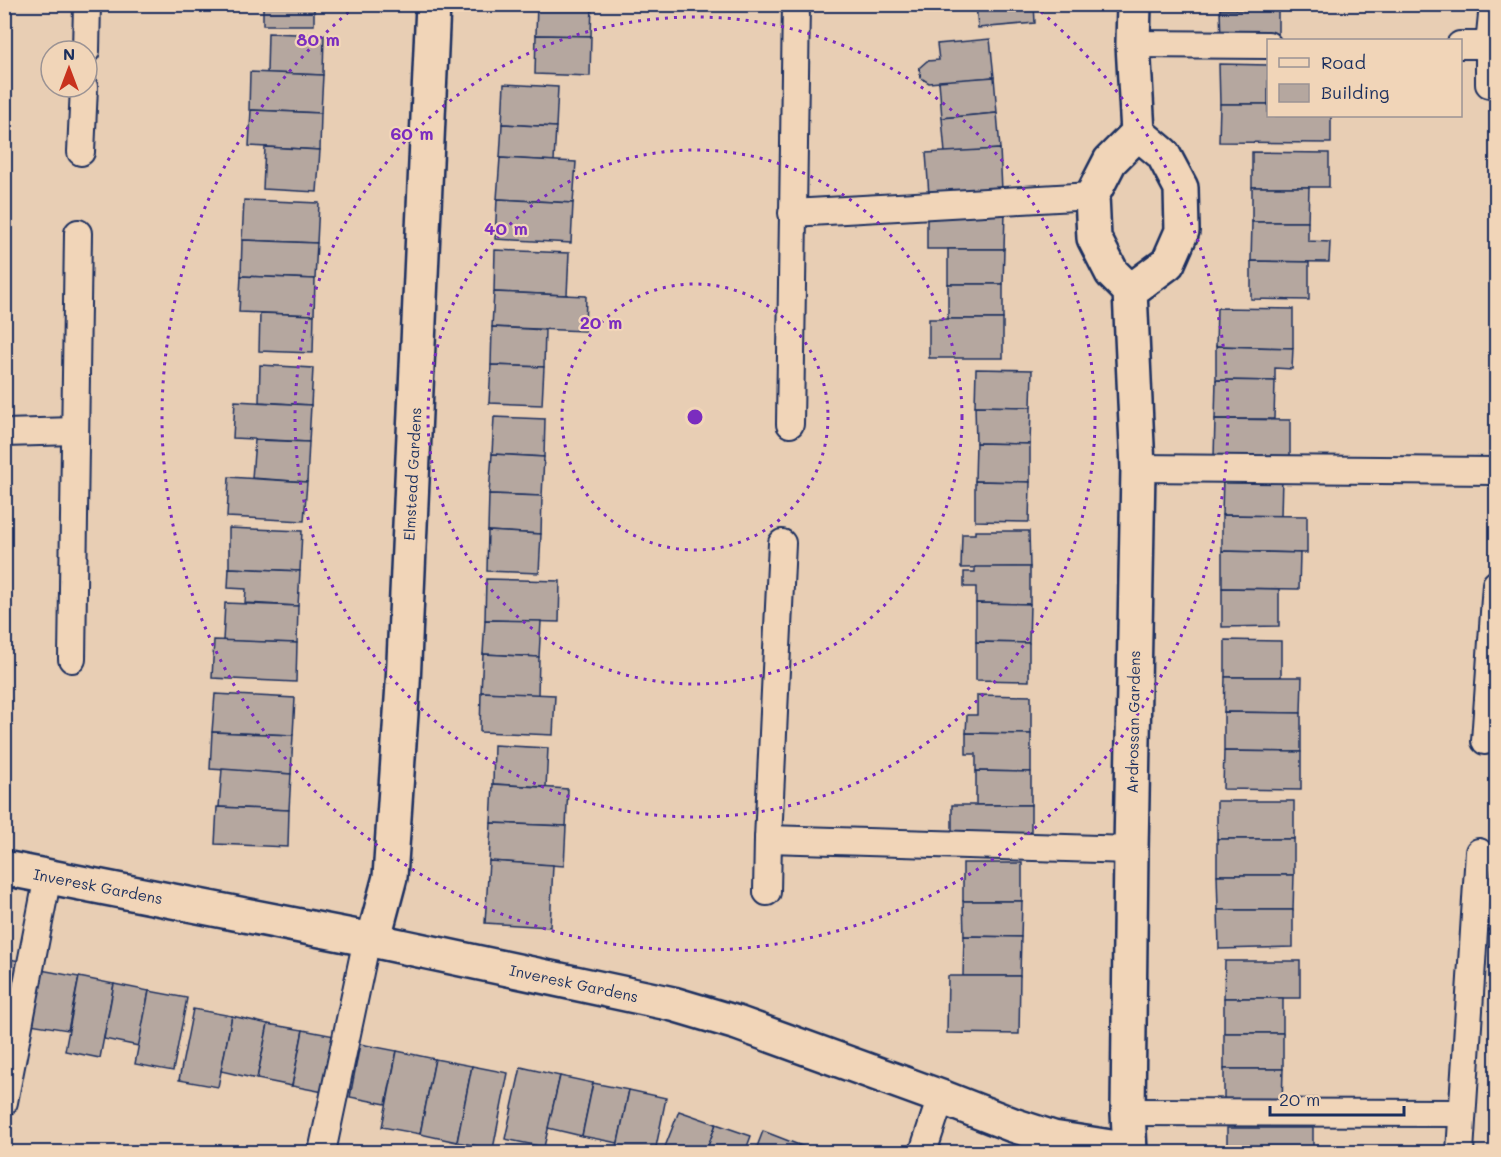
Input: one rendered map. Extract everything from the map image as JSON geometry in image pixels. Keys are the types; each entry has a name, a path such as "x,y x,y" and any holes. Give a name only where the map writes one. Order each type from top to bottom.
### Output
{"street":[{"name":"Elmstead Gardens","path":"370,940 390,877 403,684 433,4"},
{"path":"1134,4 1133,44 1138,133 1163,154 1181,188 1182,231 1168,263 1130,291 1112,273 1094,238 1092,196 1110,162 1138,133"},
{"name":"Ardrossan Gardens","path":"1130,291 1138,468 1131,850 1128,1112 1130,1151"},
{"name":"Inveresk Gardens","path":"4,868 370,940 673,1004 737,1023 1053,1138 1130,1151"}],"lane":[{"path":"86,39 87,4"},
{"path":"790,424 796,4"},
{"path":"1489,84 1489,45 1493,4"},
{"path":"1133,44 1267,45"},
{"path":"1462,45 1489,45"},
{"path":"81,152 83,99"},
{"path":"792,213 1092,196"},
{"path":"72,659 78,233"},
{"path":"4,433 75,431"},
{"path":"1138,468 1497,471"},
{"path":"767,892 782,543"},
{"path":"1485,741 1497,584"},
{"path":"768,839 1131,850"},
{"path":"1460,1152 1479,852"},
{"path":"4,1102 48,876"},
{"path":"322,1152 370,940"},
{"path":"923,1152 941,1097"},
{"path":"1128,1112 1462,1113"}],"building":[{"path":"263,4 314,4 314,25 263,25"},
{"path":"537,4 592,4 591,36 536,35"},
{"path":"976,4 1034,4 1035,23 978,28"},
{"path":"1220,4 1316,4 1316,10 1220,10"},
{"path":"1220,10 1278,10 1278,39 1221,41"},
{"path":"268,33 324,35 323,75 267,73"},
{"path":"536,35 591,36 590,76 535,74"},
{"path":"990,39 994,77 929,83 921,78 919,68 927,61 939,60 937,44"},
{"path":"1219,64 1267,65 1267,104 1220,104"},
{"path":"250,72 323,75 321,113 249,110"},
{"path":"994,77 997,113 942,118 939,81"},
{"path":"504,84 558,87 556,127 502,124"},
{"path":"1220,104 1267,104 1267,117 1331,117 1331,143 1219,142"},
{"path":"251,110 321,113 320,150 249,146"},
{"path":"997,113 1000,149 945,153 942,118"},
{"path":"502,124 556,127 554,161 500,158"},
{"path":"265,147 320,150 317,192 263,189"},
{"path":"1000,149 1002,190 929,195 926,153"},
{"path":"1252,152 1329,153 1329,187 1252,187"},
{"path":"500,158 576,162 573,203 497,199"},
{"path":"1252,187 1309,187 1308,222 1252,222"},
{"path":"497,199 573,203 571,243 495,239"},
{"path":"244,200 319,203 317,243 242,240"},
{"path":"927,210 1005,211 1004,249 927,249"},
{"path":"1252,222 1308,222 1308,241 1330,242 1329,262 1251,261"},
{"path":"242,240 317,243 315,279 241,276"},
{"path":"948,249 1004,249 1003,284 948,284"},
{"path":"495,250 569,253 567,295 494,292"},
{"path":"1251,261 1309,262 1309,300 1251,299"},
{"path":"241,276 315,279 314,315 239,312"},
{"path":"948,284 1003,284 1003,319 948,319"},
{"path":"494,292 586,296 585,331 492,327"},
{"path":"1217,308 1293,309 1293,348 1216,346"},
{"path":"260,313 314,315 313,353 259,351"},
{"path":"929,319 1003,319 1003,358 929,358"},
{"path":"492,327 545,330 544,367 491,365"},
{"path":"1216,346 1293,348 1292,369 1275,368 1275,381 1216,380"},
{"path":"260,365 313,368 311,405 259,402"},
{"path":"491,365 544,367 542,405 489,403"},
{"path":"976,369 1032,370 1031,407 975,406"},
{"path":"1216,380 1275,381 1274,419 1215,419"},
{"path":"235,401 311,405 309,442 233,438"},
{"path":"975,406 1031,407 1030,444 976,443"},
{"path":"494,417 545,419 544,457 492,454"},
{"path":"1215,419 1290,420 1290,459 1214,457"},
{"path":"255,440 309,442 307,482 252,478"},
{"path":"976,443 1030,444 1030,482 975,481"},
{"path":"492,454 544,457 542,496 489,494"},
{"path":"1223,476 1282,477 1281,516 1222,515"},
{"path":"229,477 307,482 304,521 227,517"},
{"path":"975,481 1030,482 1029,522 975,521"},
{"path":"489,494 542,496 541,534 488,531"},
{"path":"1222,515 1307,516 1307,553 1222,551"},
{"path":"229,528 302,531 300,571 229,568"},
{"path":"488,531 541,534 539,573 487,571"},
{"path":"975,531 1029,531 1030,567 961,568 962,534 975,534"},
{"path":"1222,551 1300,553 1299,589 1222,588"},
{"path":"975,567 1030,567 1030,604 976,603 976,587 964,587 964,572 975,572"},
{"path":"229,568 300,571 298,606 245,603 246,589 228,588"},
{"path":"486,579 560,581 559,622 485,620"},
{"path":"1222,588 1279,589 1279,626 1222,627"},
{"path":"225,603 298,606 297,643 223,641"},
{"path":"976,603 1030,604 1029,643 976,642"},
{"path":"485,620 541,621 539,657 483,654"},
{"path":"214,640 297,643 296,682 212,678"},
{"path":"1225,640 1281,641 1281,677 1225,677"},
{"path":"976,642 1029,643 1029,681 976,680"},
{"path":"483,654 539,657 538,695 481,692"},
{"path":"1225,677 1302,677 1301,713 1224,712"},
{"path":"481,692 555,695 553,735 480,732"},
{"path":"215,694 295,698 293,735 212,732"},
{"path":"977,695 1031,696 1031,734 966,733 967,715 977,715"},
{"path":"1224,712 1301,713 1301,752 1224,751"},
{"path":"212,732 293,735 291,774 210,769"},
{"path":"966,733 1031,734 1031,772 976,771 976,754 966,754"},
{"path":"494,745 548,748 546,787 493,784"},
{"path":"1224,751 1301,752 1301,790 1223,789"},
{"path":"222,769 291,774 289,810 219,807"},
{"path":"976,771 1031,772 1031,805 976,805"},
{"path":"493,784 568,789 566,826 491,823"},
{"path":"1217,801 1294,801 1294,839 1217,839"},
{"path":"952,805 1031,805 1031,843 952,842"},
{"path":"217,807 289,810 288,847 215,844"},
{"path":"491,823 566,826 564,866 489,861"},
{"path":"1217,839 1294,839 1294,875 1217,875"},
{"path":"489,861 553,865 550,927 485,923"},
{"path":"963,863 1022,863 1022,901 963,901"},
{"path":"1217,875 1294,875 1293,910 1218,910"},
{"path":"963,901 1022,901 1021,937 964,936"},
{"path":"1218,910 1293,910 1293,947 1219,949"},
{"path":"964,936 1021,937 1020,976 963,976"},
{"path":"4,958 20,961 4,1044"},
{"path":"1225,961 1300,961 1300,998 1224,998"},
{"path":"41,970 79,977 68,1030 30,1024"},
{"path":"948,976 1020,976 1019,1034 947,1033"},
{"path":"79,977 114,984 100,1058 65,1051"},
{"path":"114,984 149,991 139,1046 104,1039"},
{"path":"149,991 187,998 173,1071 135,1064"},
{"path":"1224,998 1283,998 1283,1033 1224,1033"},
{"path":"193,1009 232,1016 218,1087 179,1080"},
{"path":"232,1016 268,1024 257,1079 221,1071"},
{"path":"268,1024 303,1030 292,1086 257,1079"},
{"path":"303,1030 340,1037 329,1093 292,1086"},
{"path":"1224,1033 1283,1033 1283,1069 1224,1069"},
{"path":"360,1044 397,1051 386,1104 350,1097"},
{"path":"397,1051 435,1059 420,1134 382,1127"},
{"path":"435,1059 472,1066 457,1142 420,1134"},
{"path":"472,1066 508,1073 493,1149 457,1142"},
{"path":"521,1067 560,1076 544,1147 505,1139"},
{"path":"1224,1069 1283,1069 1282,1105 1224,1104"},
{"path":"560,1076 593,1083 582,1136 548,1128"},
{"path":"593,1083 629,1090 618,1143 582,1136"},
{"path":"629,1090 666,1098 655,1152 616,1152"},
{"path":"679,1111 716,1124 706,1152 663,1152"},
{"path":"716,1124 751,1136 745,1152 706,1152"},
{"path":"1227,1128 1313,1128 1313,1152 1227,1152"},
{"path":"763,1131 799,1145 796,1152 755,1152"},
{"path":"799,1145 822,1152 796,1152"}]}
